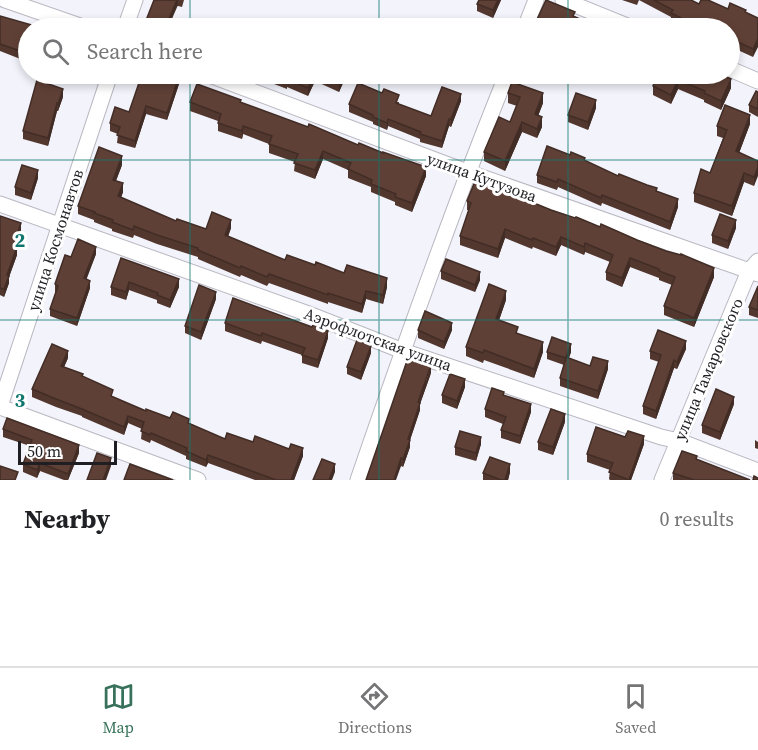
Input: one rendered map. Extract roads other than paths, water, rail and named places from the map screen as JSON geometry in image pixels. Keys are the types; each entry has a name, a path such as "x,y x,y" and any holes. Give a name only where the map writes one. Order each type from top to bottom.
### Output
{"street":[{"path":"5,0 57,18"},
{"path":"129,18 135,0"},
{"path":"529,18 536,0"},
{"path":"563,0 607,18"},
{"path":"740,74 758,81"},
{"name":"улица Космонавтов","path":"0,406 107,84"},
{"name":"улица Кутузова","path":"234,84 467,172 755,269"},
{"path":"358,480 467,172 503,84"},
{"name":"Аэрофлотская улица","path":"0,204 306,313 403,351 679,441 758,471"},
{"name":"улица Тамаровского","path":"662,480 755,269"},
{"path":"0,406 198,480"}]}
